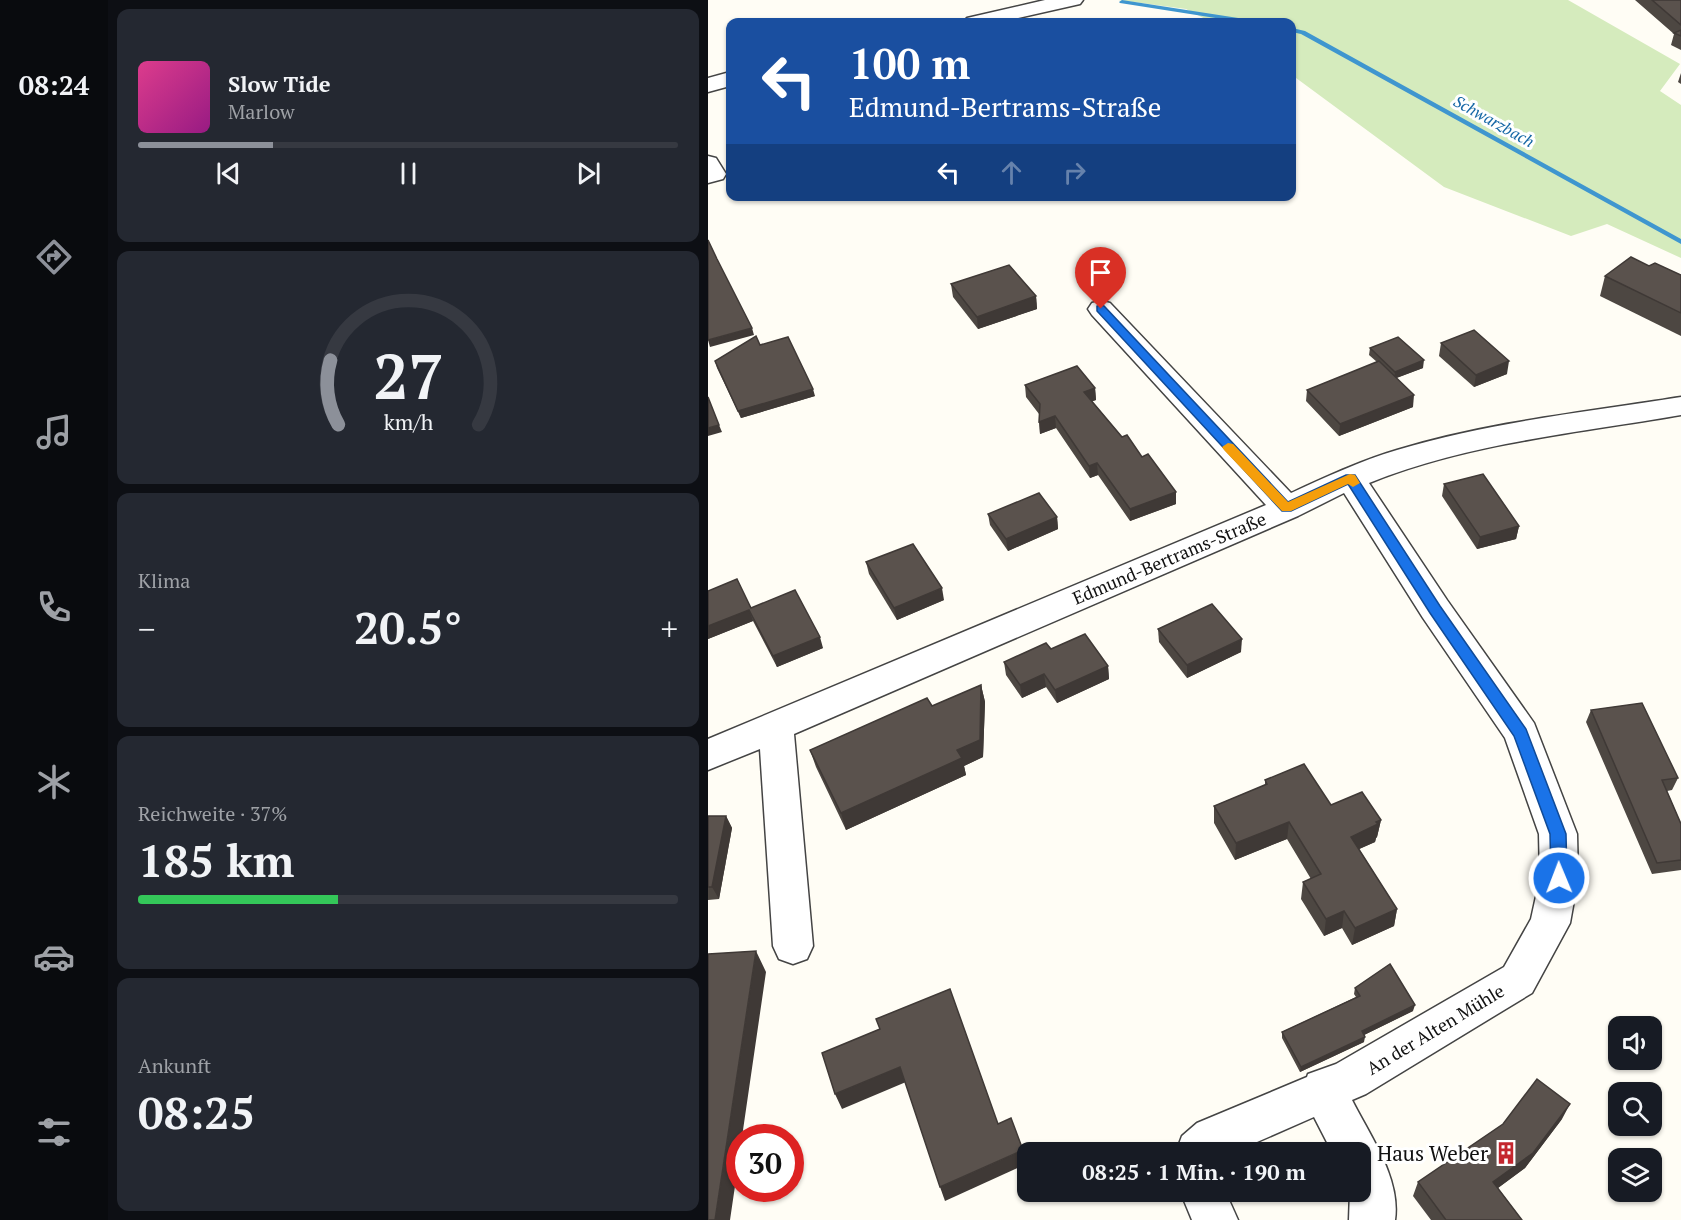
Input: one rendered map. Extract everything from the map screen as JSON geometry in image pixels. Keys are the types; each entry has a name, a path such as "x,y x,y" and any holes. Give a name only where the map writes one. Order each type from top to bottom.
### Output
{"street":[{"path":"992,18 1073,0"},
{"path":"708,85 726,80"},
{"path":"708,163 714,174 708,176"},
{"path":"1101,309 1287,508"},
{"name":"Edmund-Bertrams-Straße","path":"708,755 1287,508 1350,478 1426,452 1521,432 1681,406"},
{"name":"An der Alten Mühle","path":"1209,1142 1351,1078 1518,980 1550,923 1559,878 1558,834 1521,733 1435,609 1350,478"},
{"path":"776,726 793,946"},
{"path":"1323,1089 1350,1142"},
{"path":"1371,1190 1374,1197 1372,1220"},
{"path":"1208,1202 1215,1220"}],"green space":[{"path":"1118,0 1568,0 1680,64 1660,91 1681,105 1681,258 1607,224 1571,236 1444,187 1296,78 1296,18 1203,18 1186,9"}],"building":[{"path":"1652,0 1681,0 1681,25"},
{"path":"708,240 752,328 708,340"},
{"path":"1631,257 1649,266 1655,263 1681,275 1681,313 1605,276"},
{"path":"1009,265 1036,296 977,317 951,284"},
{"path":"1474,330 1509,361 1476,375 1441,343"},
{"path":"756,336 760,345 788,337 813,389 738,411 715,361"},
{"path":"1398,337 1424,360 1395,372 1370,348"},
{"path":"1379,361 1414,395 1340,424 1307,390"},
{"path":"1077,366 1095,388 1084,392 1122,437 1127,435 1142,457 1148,454 1176,492 1130,509 1097,463 1089,466 1055,416 1039,422 1040,404 1025,385"},
{"path":"708,397 719,425 708,428"},
{"path":"1483,474 1519,526 1480,537 1444,484"},
{"path":"1039,493 1057,517 1006,539 988,514"},
{"path":"913,544 942,588 894,608 866,562"},
{"path":"737,579 751,608 795,590 820,637 773,656 749,610 708,626 708,591"},
{"path":"1212,604 1242,639 1187,665 1158,629"},
{"path":"1085,634 1108,666 1055,690 1044,674 1020,685 1004,662 1046,643 1051,649"},
{"path":"981,685 980,740 957,750 962,758 841,813 810,750 927,698 932,706"},
{"path":"1642,703 1678,778 1662,780 1681,824 1681,860 1657,863 1591,710"},
{"path":"1304,764 1331,805 1362,792 1381,820 1376,822 1378,824 1351,837 1397,909 1355,928 1344,911 1326,919 1303,882 1321,874 1289,822 1236,843 1214,806 1267,784 1265,780"},
{"path":"708,816 726,816 712,887 708,887"},
{"path":"756,951 730,1124 726,1124 726,1148 715,1220 708,1220 708,954"},
{"path":"1390,964 1415,1005 1362,1031 1365,1037 1301,1067 1282,1032 1360,996 1355,988"},
{"path":"950,989 998,1124 1011,1118 1020,1142 1017,1142 1017,1153 940,1187 900,1067 835,1094 822,1053 880,1029 876,1019"},
{"name":"Haus Weber","path":"1537,1079 1570,1104 1533,1153 1493,1182 1522,1220 1446,1220 1418,1182 1503,1124"}],"waterway":[{"name":"Schwarzbach","path":"1122,2 1225,18"},
{"name":"Schwarzbach","path":"1296,31 1303,32 1681,242"}],"slow traffic":[{"path":"1228,447 1287,508 1350,478 1353,483"}],"place":[{"name":"Haus Weber","path":"1506,1153"}],"route":[{"path":"1101,309 1287,508 1350,478 1435,609 1521,733 1558,834 1559,878"}]}
